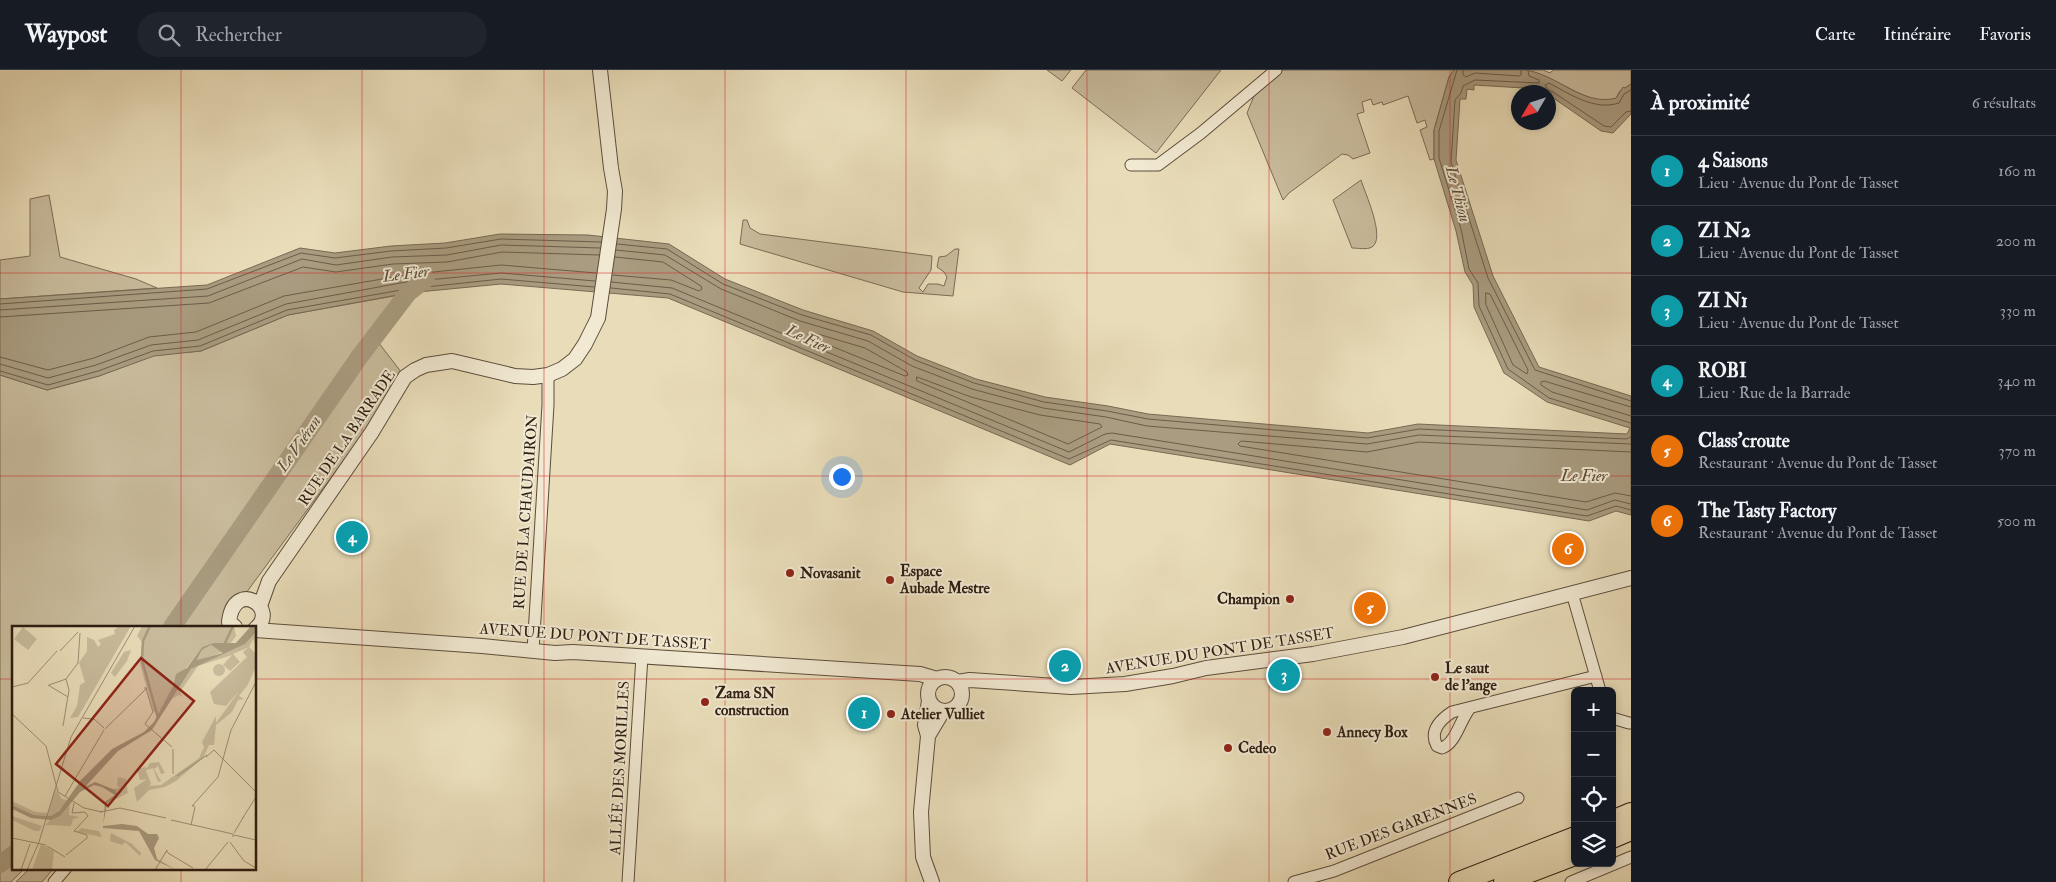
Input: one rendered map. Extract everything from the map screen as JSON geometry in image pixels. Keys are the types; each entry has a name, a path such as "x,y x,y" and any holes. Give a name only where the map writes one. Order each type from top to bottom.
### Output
{"highway":[{"path":"1616,820 1631,813"},
{"path":"1616,836 1631,830"},
{"path":"1458,882 1571,839"},
{"path":"1504,882 1571,856"}],"street":[{"name":"RUE DE LA BARRADE","path":"230,625 232,608 235,603 246,599 269,581 372,432 406,377 426,365 452,361 515,376 533,377 548,375 562,369 574,359 585,344 597,299 610,208 611,168 600,70"},
{"path":"1131,165 1158,165 1201,134 1276,70"},
{"name":"RUE DE LA CHAUDAIRON","path":"532,651 548,405 548,375"},
{"name":"AVENUE DU PONT DE TASSET","path":"957,682 970,680 1071,687 1125,684 1206,668 1303,655 1403,637 1631,578"},
{"name":"RUE DE LA BARRADE","path":"256,629 262,621 261,611 269,581"},
{"path":"1572,593 1599,687"},
{"path":"246,599 256,602 261,611 282,632"},
{"name":"AVENUE DU PONT DE TASSET","path":"256,630 532,651 642,656 920,674 937,679"},
{"name":"ALLÉE DES MORILLES","path":"628,882 642,656"},
{"path":"906,674 917,682 935,708 943,711 956,707 962,697 985,681"},
{"path":"1470,708 1596,676"},
{"path":"932,882 923,856 921,840 921,812 928,736 925,725 930,684 937,679 946,677 957,682 961,689 962,697"},
{"path":"928,736 943,711"},
{"path":"1616,719 1629,723"},
{"name":"RUE DES GARENNES","path":"1294,882 1334,871 1518,798"},
{"path":"1572,882 1631,857"},
{"path":"54,882 64,870"}],"shaded area":[{"path":"1047,70 1071,70 1062,81"},
{"path":"1086,70 1221,70 1156,153 1072,88"},
{"path":"1283,70 1454,70 1449,77 1434,130 1434,159 1430,160 1420,130 1427,127 1425,120 1417,123 1408,96 1383,105 1382,102 1373,105 1371,99 1362,102 1364,112 1357,114 1370,153 1353,159 1348,155 1342,154 1289,193 1283,200 1247,113 1254,96"},
{"path":"1525,70 1543,70 1550,73 1553,70 1631,70 1631,84 1619,92 1616,99 1598,100 1581,94 1543,75"},
{"path":"1361,180 1376,225 1377,235 1376,242 1372,247 1365,249 1352,248 1333,200"},
{"path":"49,195 60,257 136,279 157,288 0,299 0,260 30,256 30,199"},
{"path":"743,220 747,220 750,228 760,234 932,256 931,270 919,288 923,292 928,284 944,286 947,277 937,267 939,257 946,256 955,249 959,249 953,296 903,292 740,244"},
{"path":"405,294 375,338 405,377 222,626 12,626 12,870 23,870 11,882 0,882 0,375 47,390 99,376 154,355 201,351 288,315"},
{"path":"28,870 52,870 42,882 16,882"}],"water":[{"name":"Le Fier","path":"1454,70 1525,70 1548,77 1581,94 1604,100 1616,98 1623,87 1625,88 1631,84 1631,114 1613,133 1601,131 1556,100 1556,85 1511,85 1511,87 1474,85 1474,90 1467,89 1466,99 1460,99 1456,160 1493,276 1539,367 1631,396 1631,515 1616,511 1589,521 1110,444 1070,465 668,298 501,284 408,293 288,315 201,351 154,356 99,376 47,390 0,375 0,299 207,285 300,248 335,253 391,246 445,243 500,234 588,235 669,244 725,279 803,310 873,331 917,356 976,379 1045,397 1148,414 1368,433 1418,424 1627,434 1630,428 1547,402 1504,373 1474,307 1473,285 1465,272 1456,231 1434,159 1434,130 1449,77"}],"waterway":[{"name":"Le Viéran","path":"173,626 360,356 408,293 426,279"},
{"name":"Le Viéran","path":"0,864 12,855"}],"place":[{"name":"ROBI","path":"352,537"},
{"name":"The Tasty Factory","path":"1568,549"},
{"name":"Novasanit","path":"790,573"},
{"name":"Espace Aubade Mestre","path":"890,580"},
{"name":"Champion","path":"1290,599"},
{"name":"Class'croute","path":"1370,608"},
{"name":"ZI N2","path":"1065,666"},
{"name":"ZI N1","path":"1284,675"},
{"name":"Le saut de l'ange","path":"1435,677"},
{"name":"Zama SN construction","path":"705,702"},
{"name":"4 Saisons","path":"864,713"},
{"name":"Atelier Vulliet","path":"891,714"},
{"name":"Annecy Box","path":"1327,732"},
{"name":"Cedeo","path":"1228,748"}],"water label":[{"name":"Le Thiou","path":"1458,194"}]}
